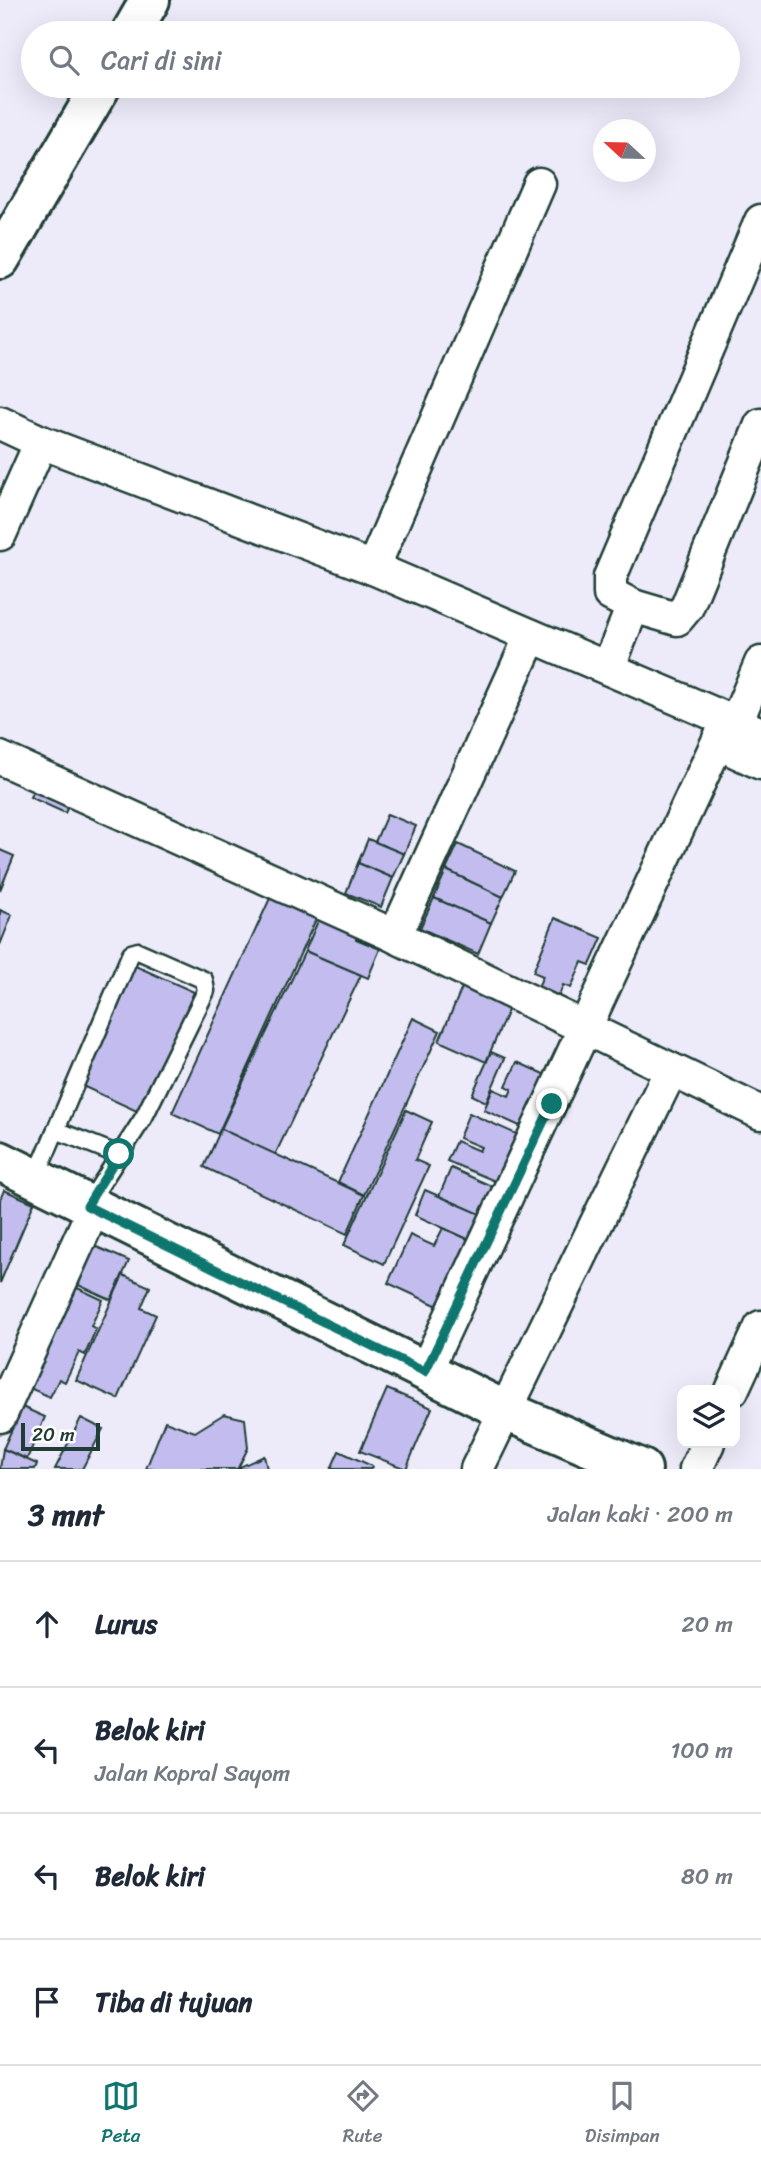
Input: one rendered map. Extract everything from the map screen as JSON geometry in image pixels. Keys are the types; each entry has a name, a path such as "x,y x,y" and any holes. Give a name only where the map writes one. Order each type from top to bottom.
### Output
{"street":[{"path":"138,21 150,0"},
{"path":"0,259 94,98"},
{"path":"373,568 540,184"},
{"path":"760,226 610,576 610,594 634,606 669,619 677,619 687,607 761,425"},
{"path":"0,424 373,568 608,668 736,730 761,763"},
{"path":"0,534 41,442"},
{"path":"608,668 634,606"},
{"path":"395,936 531,636"},
{"path":"425,1372 586,1030 736,730 761,663"},
{"path":"0,758 395,936 761,1112"},
{"path":"477,1469 671,1070"},
{"path":"0,1161 90,1208 504,1410 642,1469"},
{"path":"0,1416 90,1208"},
{"path":"734,1385 761,1327"},
{"path":"696,1469 706,1448"}],"lane":[{"path":"35,1179 131,953 138,951 204,980 207,985 144,1117 119,1154 90,1208"},
{"path":"56,1130 119,1154"}],"building":[{"path":"40,777 75,793 65,813 30,797"},
{"path":"387,814 416,826 404,854 375,842"},
{"path":"368,839 404,854 393,878 358,863"},
{"path":"458,844 515,871 503,897 446,870"},
{"path":"0,850 14,856 0,890"},
{"path":"358,863 393,878 381,907 346,893"},
{"path":"446,870 503,897 491,923 434,898"},
{"path":"276,885 322,906 218,1134 172,1113"},
{"path":"434,898 491,923 478,954 420,928"},
{"path":"324,907 363,923 356,939 380,949 368,978 305,951"},
{"path":"0,910 12,915 0,945"},
{"path":"555,918 602,938 590,965 582,962 571,988 563,985 559,996 538,987 543,976 533,972"},
{"path":"305,951 361,975 275,1155 221,1129"},
{"path":"131,964 194,992 141,1113 78,1084"},
{"path":"467,976 514,996 486,1062 439,1041"},
{"path":"413,1018 440,1031 364,1195 338,1182"},
{"path":"491,1052 505,1058 486,1102 472,1095"},
{"path":"517,1062 559,1081 522,1127 484,1110 493,1089 509,1096 512,1089 506,1086"},
{"path":"406,1110 432,1122 415,1160 429,1166 384,1264 344,1245"},
{"path":"469,1113 523,1137 502,1184 447,1161 456,1141 479,1151 481,1147 459,1138"},
{"path":"221,1129 364,1195 347,1234 204,1167"},
{"path":"451,1168 507,1193 495,1221 439,1196"},
{"path":"4,1190 34,1203 0,1283 0,1200"},
{"path":"425,1190 485,1216 474,1242 415,1215"},
{"path":"443,1228 474,1242 451,1312 388,1283 410,1235 434,1246"},
{"path":"92,1245 129,1261 111,1300 74,1283"},
{"path":"123,1275 150,1287 141,1308 156,1315 118,1399 76,1380"},
{"path":"71,1285 103,1300 91,1326 96,1329 85,1355 79,1352 65,1382 59,1379 50,1397 25,1386"},
{"path":"387,1389 432,1408 406,1469 360,1451"},
{"path":"22,1407 45,1417 27,1459 3,1449"},
{"path":"224,1414 245,1419 248,1448 238,1468 264,1456 267,1469 146,1469 165,1421 195,1432"},
{"path":"81,1418 103,1429 82,1469 55,1469"},
{"path":"3,1449 37,1464 35,1469 0,1469"},
{"path":"339,1451 372,1466 371,1469 331,1469"}],"route":[{"path":"119,1154 87,1206 425,1372 552,1104"}]}
